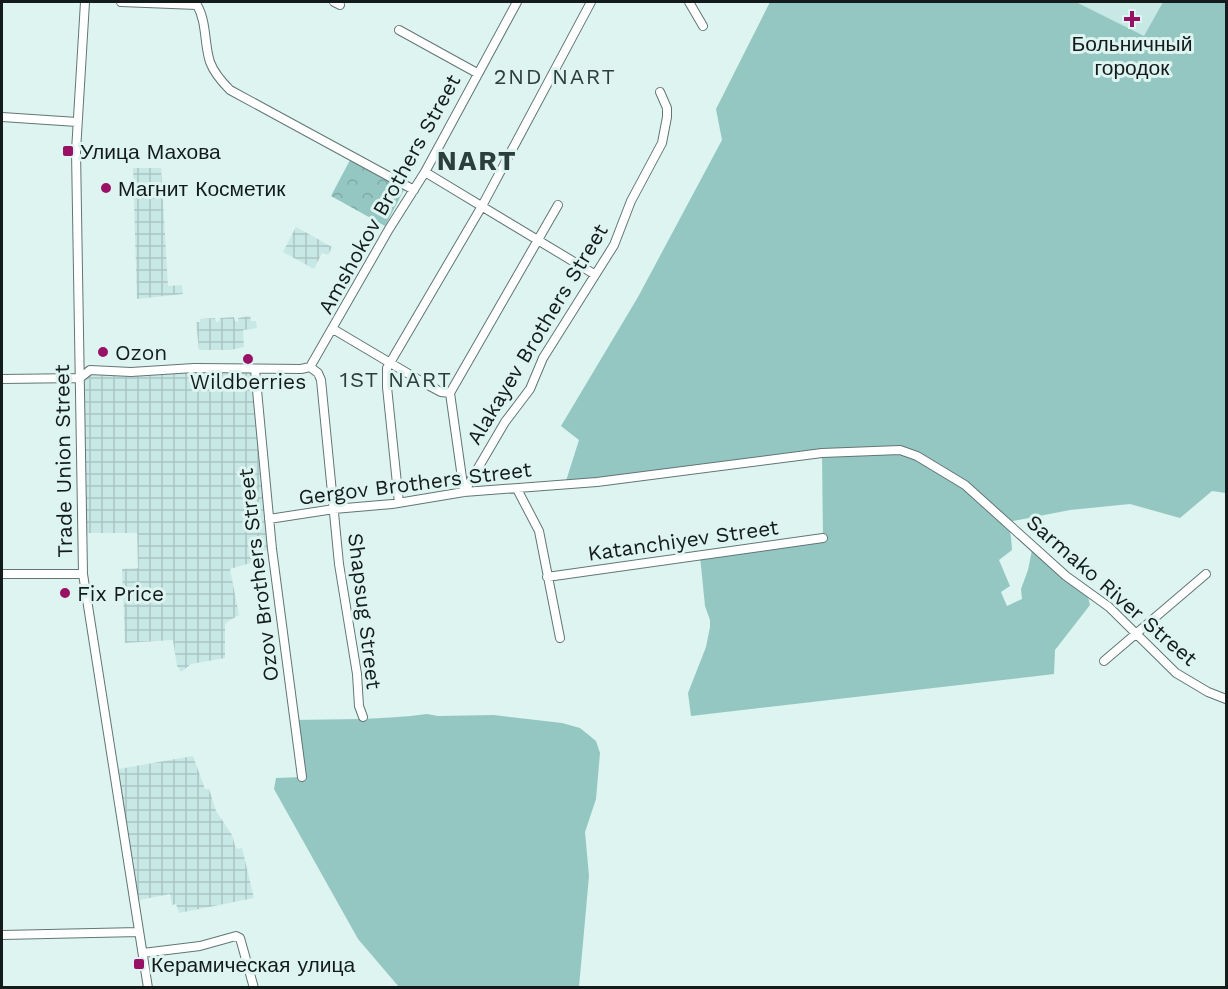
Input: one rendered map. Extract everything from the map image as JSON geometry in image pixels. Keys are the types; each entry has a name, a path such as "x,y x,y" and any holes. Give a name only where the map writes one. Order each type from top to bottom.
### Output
{"street":[{"name":"Trade Union Street","path":"85,2 77,122 83,574 148,987"},
{"path":"121,2 199,3 210,63 217,76 230,90 414,190"},
{"name":"Amshokov Brothers Street","path":"310,367 425,172 517,2"},
{"path":"399,503 387,387 387,372 390,363 482,206 591,2"},
{"path":"689,2 703,26"},
{"path":"399,30 477,73"},
{"name":"Alakayev Brothers Street","path":"464,492 506,422 530,389 543,358 614,245 631,201 662,143 667,108 660,92"},
{"path":"2,117 77,122"},
{"path":"425,172 594,274"},
{"path":"464,492 450,393 558,205"},
{"path":"333,329 433,388 450,393"},
{"path":"2,379 80,378 90,370 131,372 194,368 300,369 310,367 318,373 321,380 334,509"},
{"name":"Ozov Brothers Street","path":"255,369 269,519 302,777"},
{"name":"Gergov Brothers Street","path":"269,519 334,509 399,503 464,492 597,482 822,453 900,450 917,456 959,481 1007,522"},
{"path":"517,489 539,531 560,638"},
{"name":"Shapsug Street","path":"334,509 339,564 357,674 359,706 363,717"},
{"name":"Sarmako River Street","path":"1007,522 1066,576 1109,608 1176,673 1208,692 1227,699"},
{"name":"Katanchiyev Street","path":"547,577 823,538"},
{"path":"2,574 83,574"},
{"path":"1104,661 1206,574"},
{"path":"2,935 139,932"},
{"path":"143,953 200,946 236,936 240,938 254,987"}],"shaded area":[{"name":"Больничный городок","path":"1076,2 1163,2 1145,37"},
{"path":"133,168 161,168 168,286 182,285 183,294 137,299"},
{"path":"296,227 332,247 328,255 322,253 314,269 283,252"},
{"path":"250,316 251,321 256,321 257,328 243,330 244,347 230,350 199,350 196,322 200,322 200,319 215,318 216,322 219,322 220,318 234,317 238,322 238,318"},
{"path":"255,369 272,549 260,552 260,560 230,569 239,615 225,625 225,658 191,664 181,672 177,666 173,640 125,643 122,569 138,568 137,533 81,533 80,378 85,373"},
{"path":"193,756 205,789 209,789 216,811 232,835 236,849 242,848 254,898 179,913 176,904 172,905 170,894 134,901 113,770"}],"green space":[{"path":"770,2 1076,2 1144,36 1163,2 1226,2 1226,493 1212,491 1180,518 1130,504 1070,510 1008,522 1012,550 999,560 1010,586 1001,592 1007,606 1022,599 1021,589 1032,550 1056,573 1088,597 1090,605 1055,650 1054,674 691,716 688,693 706,647 710,627 705,606 700,556 823,538 822,454 565,484 579,440 561,426 638,297 722,140 716,109"},
{"path":"350,160 404,190 385,226 331,196"},
{"path":"427,714 438,716 494,715 562,723 580,728 596,741 600,753 596,799 585,832 589,876 579,987 399,987 358,939 274,789 276,778 302,777 294,720"}],"place":[{"name":"Больничный городок","path":"1132,19"},
{"name":"Улица Махова","path":"68,151"},
{"name":"Магнит Косметик","path":"106,188"},
{"name":"Ozon","path":"103,352"},
{"name":"Wildberries","path":"248,359"},
{"name":"Fix Price","path":"65,593"},
{"name":"Керамическая улица","path":"139,964"}],"district":[{"name":"2ND NART","path":"555,76"},
{"name":"NART","path":"477,161"},
{"name":"1ST NART","path":"396,379"}]}
